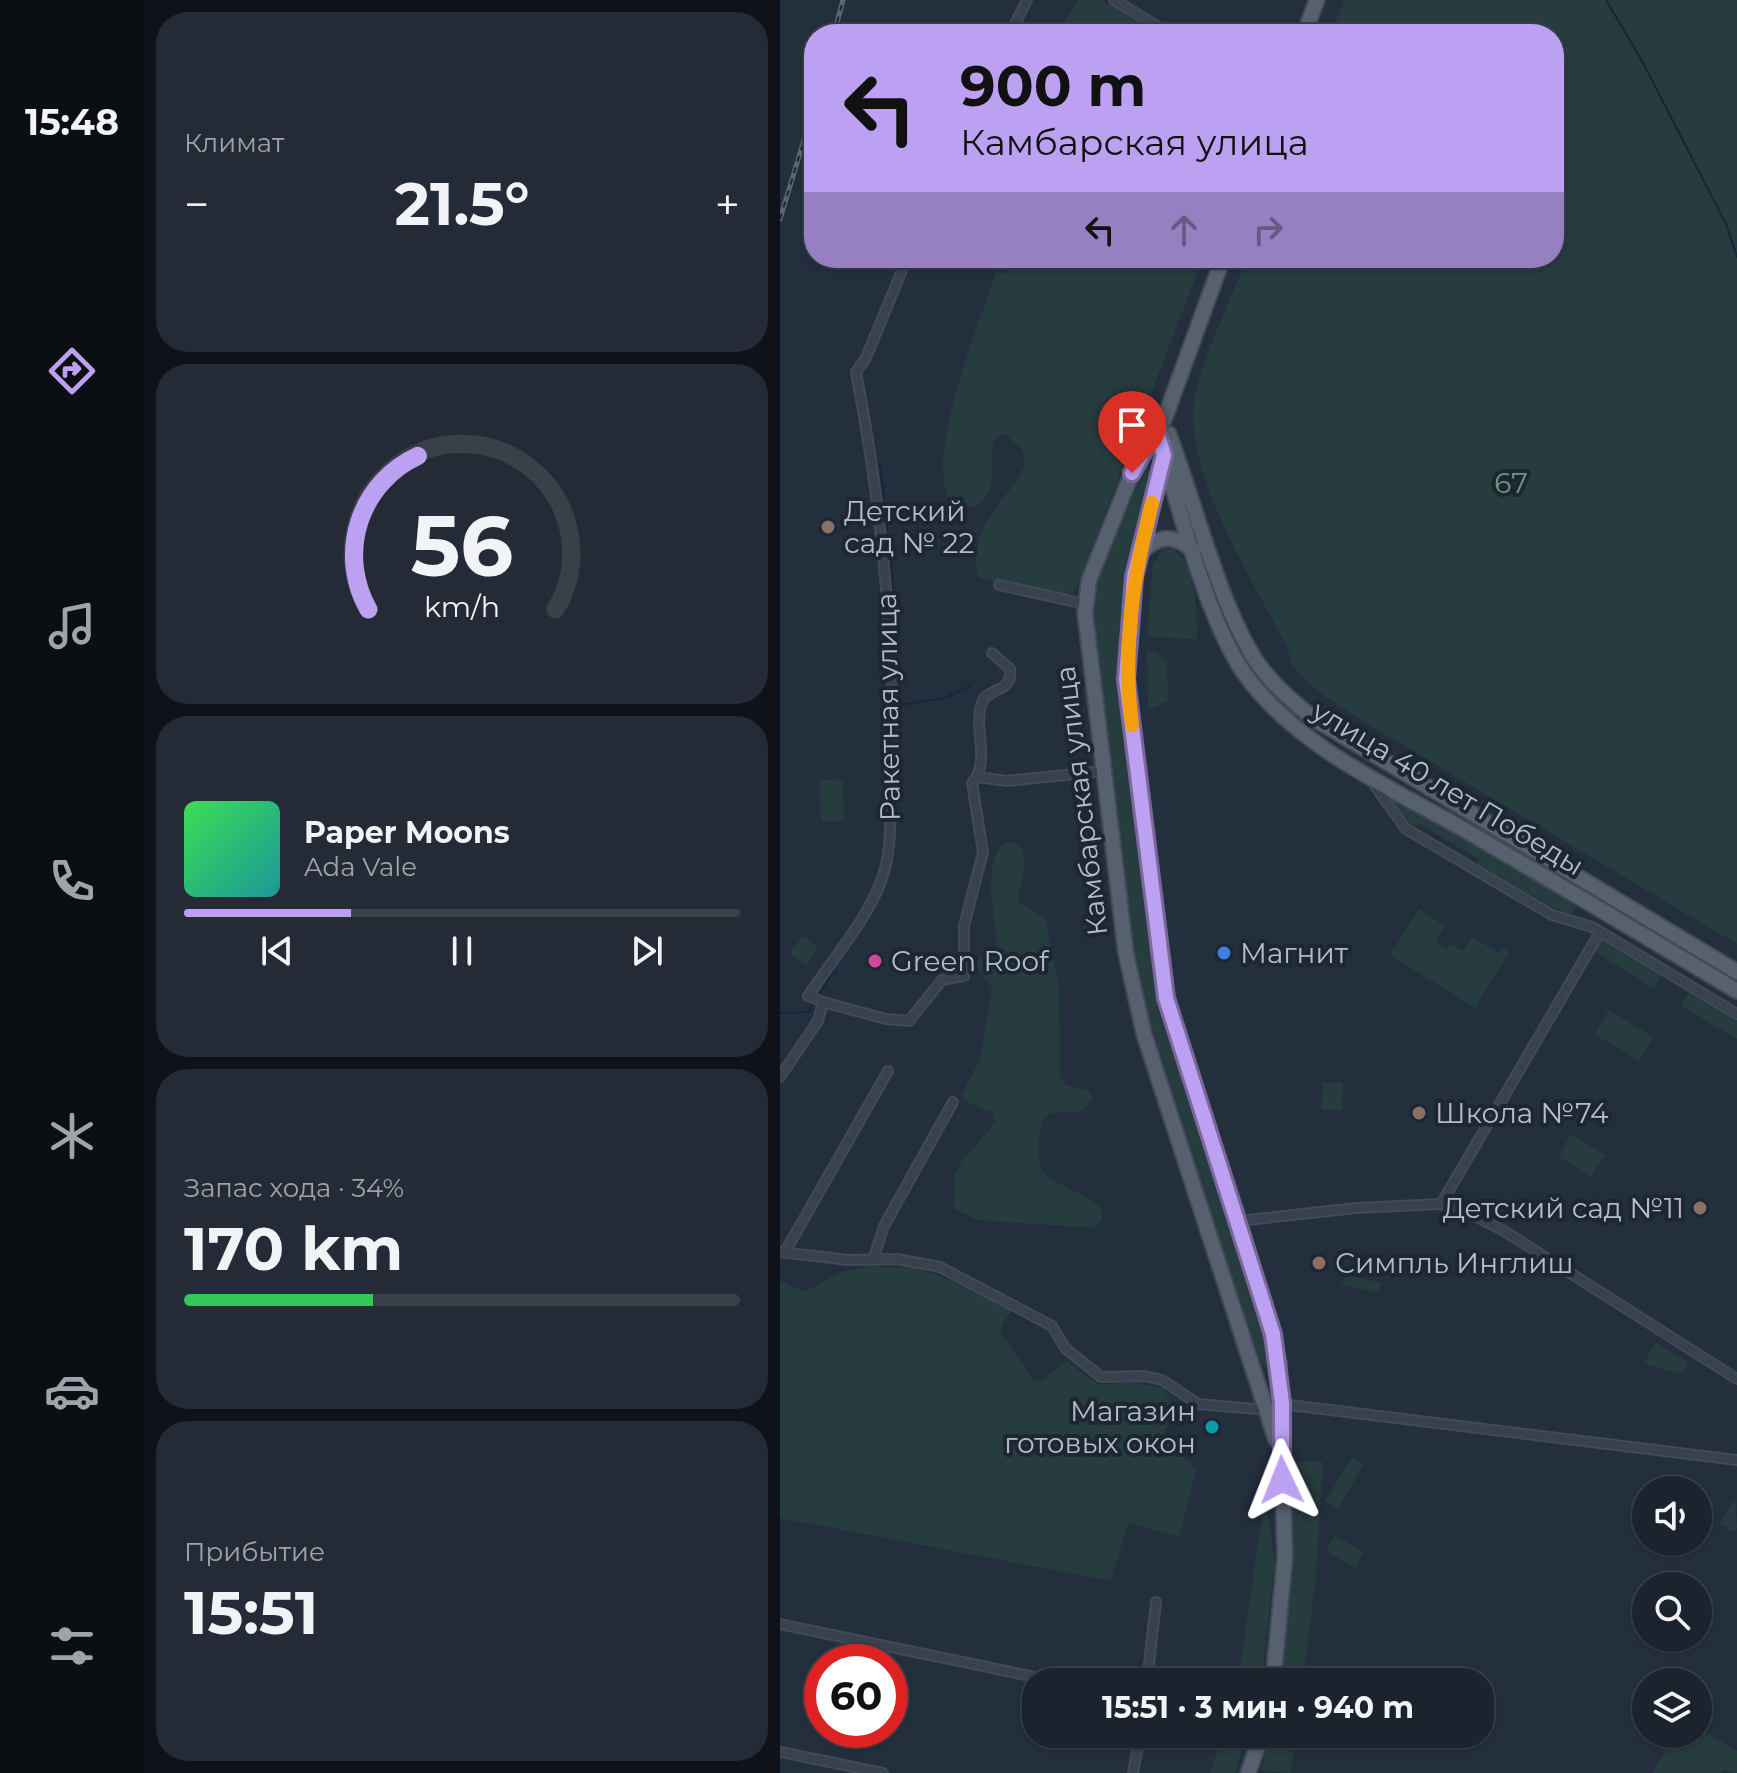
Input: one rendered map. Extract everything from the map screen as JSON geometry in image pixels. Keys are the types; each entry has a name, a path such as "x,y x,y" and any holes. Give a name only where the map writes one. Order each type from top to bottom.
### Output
{"main road":[{"path":"1308,24 1317,0"},
{"name":"Камбарская улица","path":"1219,268 1163,428 1132,473 1089,580 1085,604 1126,954 1144,1034 1253,1363 1272,1405 1281,1459 1285,1557 1274,1668"},
{"name":"улица 40 лет Победы","path":"1163,428 1164,455 1176,473 1235,620 1257,662 1284,694 1313,718 1737,972"},
{"name":"улица 40 лет Победы","path":"1163,428 1194,551 1220,627 1242,671 1270,706 1301,732 1366,773 1737,991"},
{"name":"Камбарская улица","path":"1164,455 1139,554 1128,619 1126,679 1166,998 1239,1221 1279,1363 1272,1405"},
{"path":"1139,554 1167,537 1175,538 1194,551"},
{"path":"1253,1363 1272,1372 1279,1363"},
{"path":"1248,1773 1257,1748"}],"street":[{"path":"1015,24 1027,0"},
{"path":"1114,0 1154,24"},
{"name":"Ракетная улица","path":"780,1077 818,1021 823,1002 808,996 880,885 888,855 894,692 889,604 877,477 856,372 903,268"},
{"path":"999,585 1085,604"},
{"path":"823,1002 886,1019 909,1021 942,980 964,976 964,926 983,852 972,783 978,777 981,703 992,692 1005,689 1011,679 1010,669 992,653"},
{"path":"978,777 1007,781 1104,771"},
{"path":"1366,773 1406,829 1552,915 1581,921 1737,1014"},
{"path":"1441,1204 1600,932"},
{"path":"1651,963 1662,946"},
{"path":"888,1071 782,1252 873,1260 897,1259 940,1267 1052,1326 1065,1348 1101,1377 1145,1376 1162,1380 1198,1404 1272,1405 1737,1460"},
{"path":"873,1260 884,1226 953,1102"},
{"path":"1239,1221 1356,1208 1441,1204 1465,1211 1504,1231 1737,1379"},
{"path":"1149,1668 1156,1602"},
{"path":"780,1624 1022,1674"},
{"path":"1133,1773 1137,1748"},
{"path":"780,1752 883,1773"}],"green space":[{"path":"1078,0 1101,0 1141,24 1066,24"},
{"name":"67","path":"1344,0 1737,0 1737,944 1364,722 1317,690 1293,665 1285,642 1223,525 1199,460 1194,401 1209,349 1243,268 1564,268 1564,24 1335,24"},
{"path":"1010,268 1199,268 1081,576 1073,593 1064,597 979,578 976,561 982,531 1025,465 1023,451 1005,434 995,438 992,482 985,499 977,506 963,506 949,498 944,478 949,420 968,352 997,270 1003,274"},
{"path":"1148,466 1151,479 1132,549 1121,622 1119,678 1127,768 1163,1017 1272,1355 1269,1368 1259,1362 1139,988 1093,626 1093,589 1105,555"},
{"path":"1164,548 1174,549 1182,558 1191,579 1196,604 1197,639 1147,637 1153,565"},
{"path":"1147,648 1167,660 1168,701 1148,710"},
{"path":"843,779 844,821 821,822 819,780"},
{"path":"1386,791 1577,904 1571,914 1562,912 1476,864 1479,859 1419,824 1412,826"},
{"path":"1005,842 1015,843 1024,855 1018,901 1045,918 1059,985 1060,1076 1066,1085 1088,1090 1093,1098 1082,1111 1054,1113 1045,1118 1039,1139 1041,1169 1101,1209 1102,1220 1094,1228 978,1220 954,1209 955,1175 961,1162 996,1122 992,1112 970,1104 961,1096 980,1059 992,988 976,965 978,960 997,947 991,878 997,852"},
{"path":"1419,909 1445,926 1436,942 1447,949 1450,944 1463,951 1472,937 1499,953 1503,948 1509,952 1475,1008 1390,955"},
{"path":"1600,932 1665,971 1654,989 1590,949"},
{"path":"802,936 818,947 807,965 790,954"},
{"path":"1692,987 1737,1014 1737,1039 1681,1006"},
{"path":"1609,1010 1653,1037 1639,1061 1594,1034"},
{"path":"1323,1082 1343,1083 1342,1111 1321,1109"},
{"path":"1571,1134 1605,1155 1591,1177 1558,1156"},
{"path":"869,1266 916,1268 1008,1302 1012,1308 1001,1332 1035,1381 1044,1379 1066,1361 1099,1385 1129,1382 1163,1388 1173,1404 1163,1436 1196,1470 1179,1537 1128,1523 1111,1581 780,1518 780,1281 805,1292 839,1273"},
{"path":"1346,1274 1381,1283 1378,1293 1342,1285"},
{"path":"1655,1342 1688,1362 1681,1374 1644,1364"},
{"path":"1352,1457 1364,1464 1338,1509 1325,1501"},
{"path":"1291,1461 1323,1462 1316,1576 1305,1668 1281,1668 1293,1571"},
{"path":"1265,1494 1275,1562 1263,1668 1240,1668"},
{"path":"1735,1499 1737,1528 1734,1532 1720,1523"},
{"path":"1335,1536 1364,1552 1355,1568 1326,1551"},
{"path":"1712,1736 1737,1751 1737,1773 1723,1770 1720,1773 1653,1773 1667,1748 1712,1748"},
{"path":"1218,1748 1243,1748 1235,1773 1210,1773"},
{"path":"1266,1748 1294,1748 1291,1773 1262,1771"}],"waterway":[{"path":"1606,0 1641,59 1726,224 1737,257"},
{"path":"880,465 895,604 897,685"},
{"path":"899,705 945,698 970,686"},
{"path":"896,716 897,701"},
{"path":"892,859 894,822"},
{"path":"883,888 888,874"},
{"path":"819,995 847,948"},
{"path":"780,1013 809,1012 813,1004"}],"railway":[{"path":"837,24 843,0"},
{"path":"780,219 804,140"}],"slow traffic":[{"path":"1132,725 1126,679 1128,619 1134,577 1152,503"}],"place":[{"name":"Детский сад № 22","path":"828,527"},
{"name":"Магнит","path":"1224,953"},
{"name":"Green Roof","path":"875,961"},
{"name":"Школа №74","path":"1419,1113"},
{"name":"Детский сад №11","path":"1700,1208"},
{"name":"Симпль Инглиш","path":"1319,1263"},
{"name":"Магазин готовых окон","path":"1212,1427"}],"route":[{"path":"1132,473 1156,429 1164,455 1134,577 1128,619 1126,679 1166,998 1273,1334 1282,1403 1282,1480"}]}
